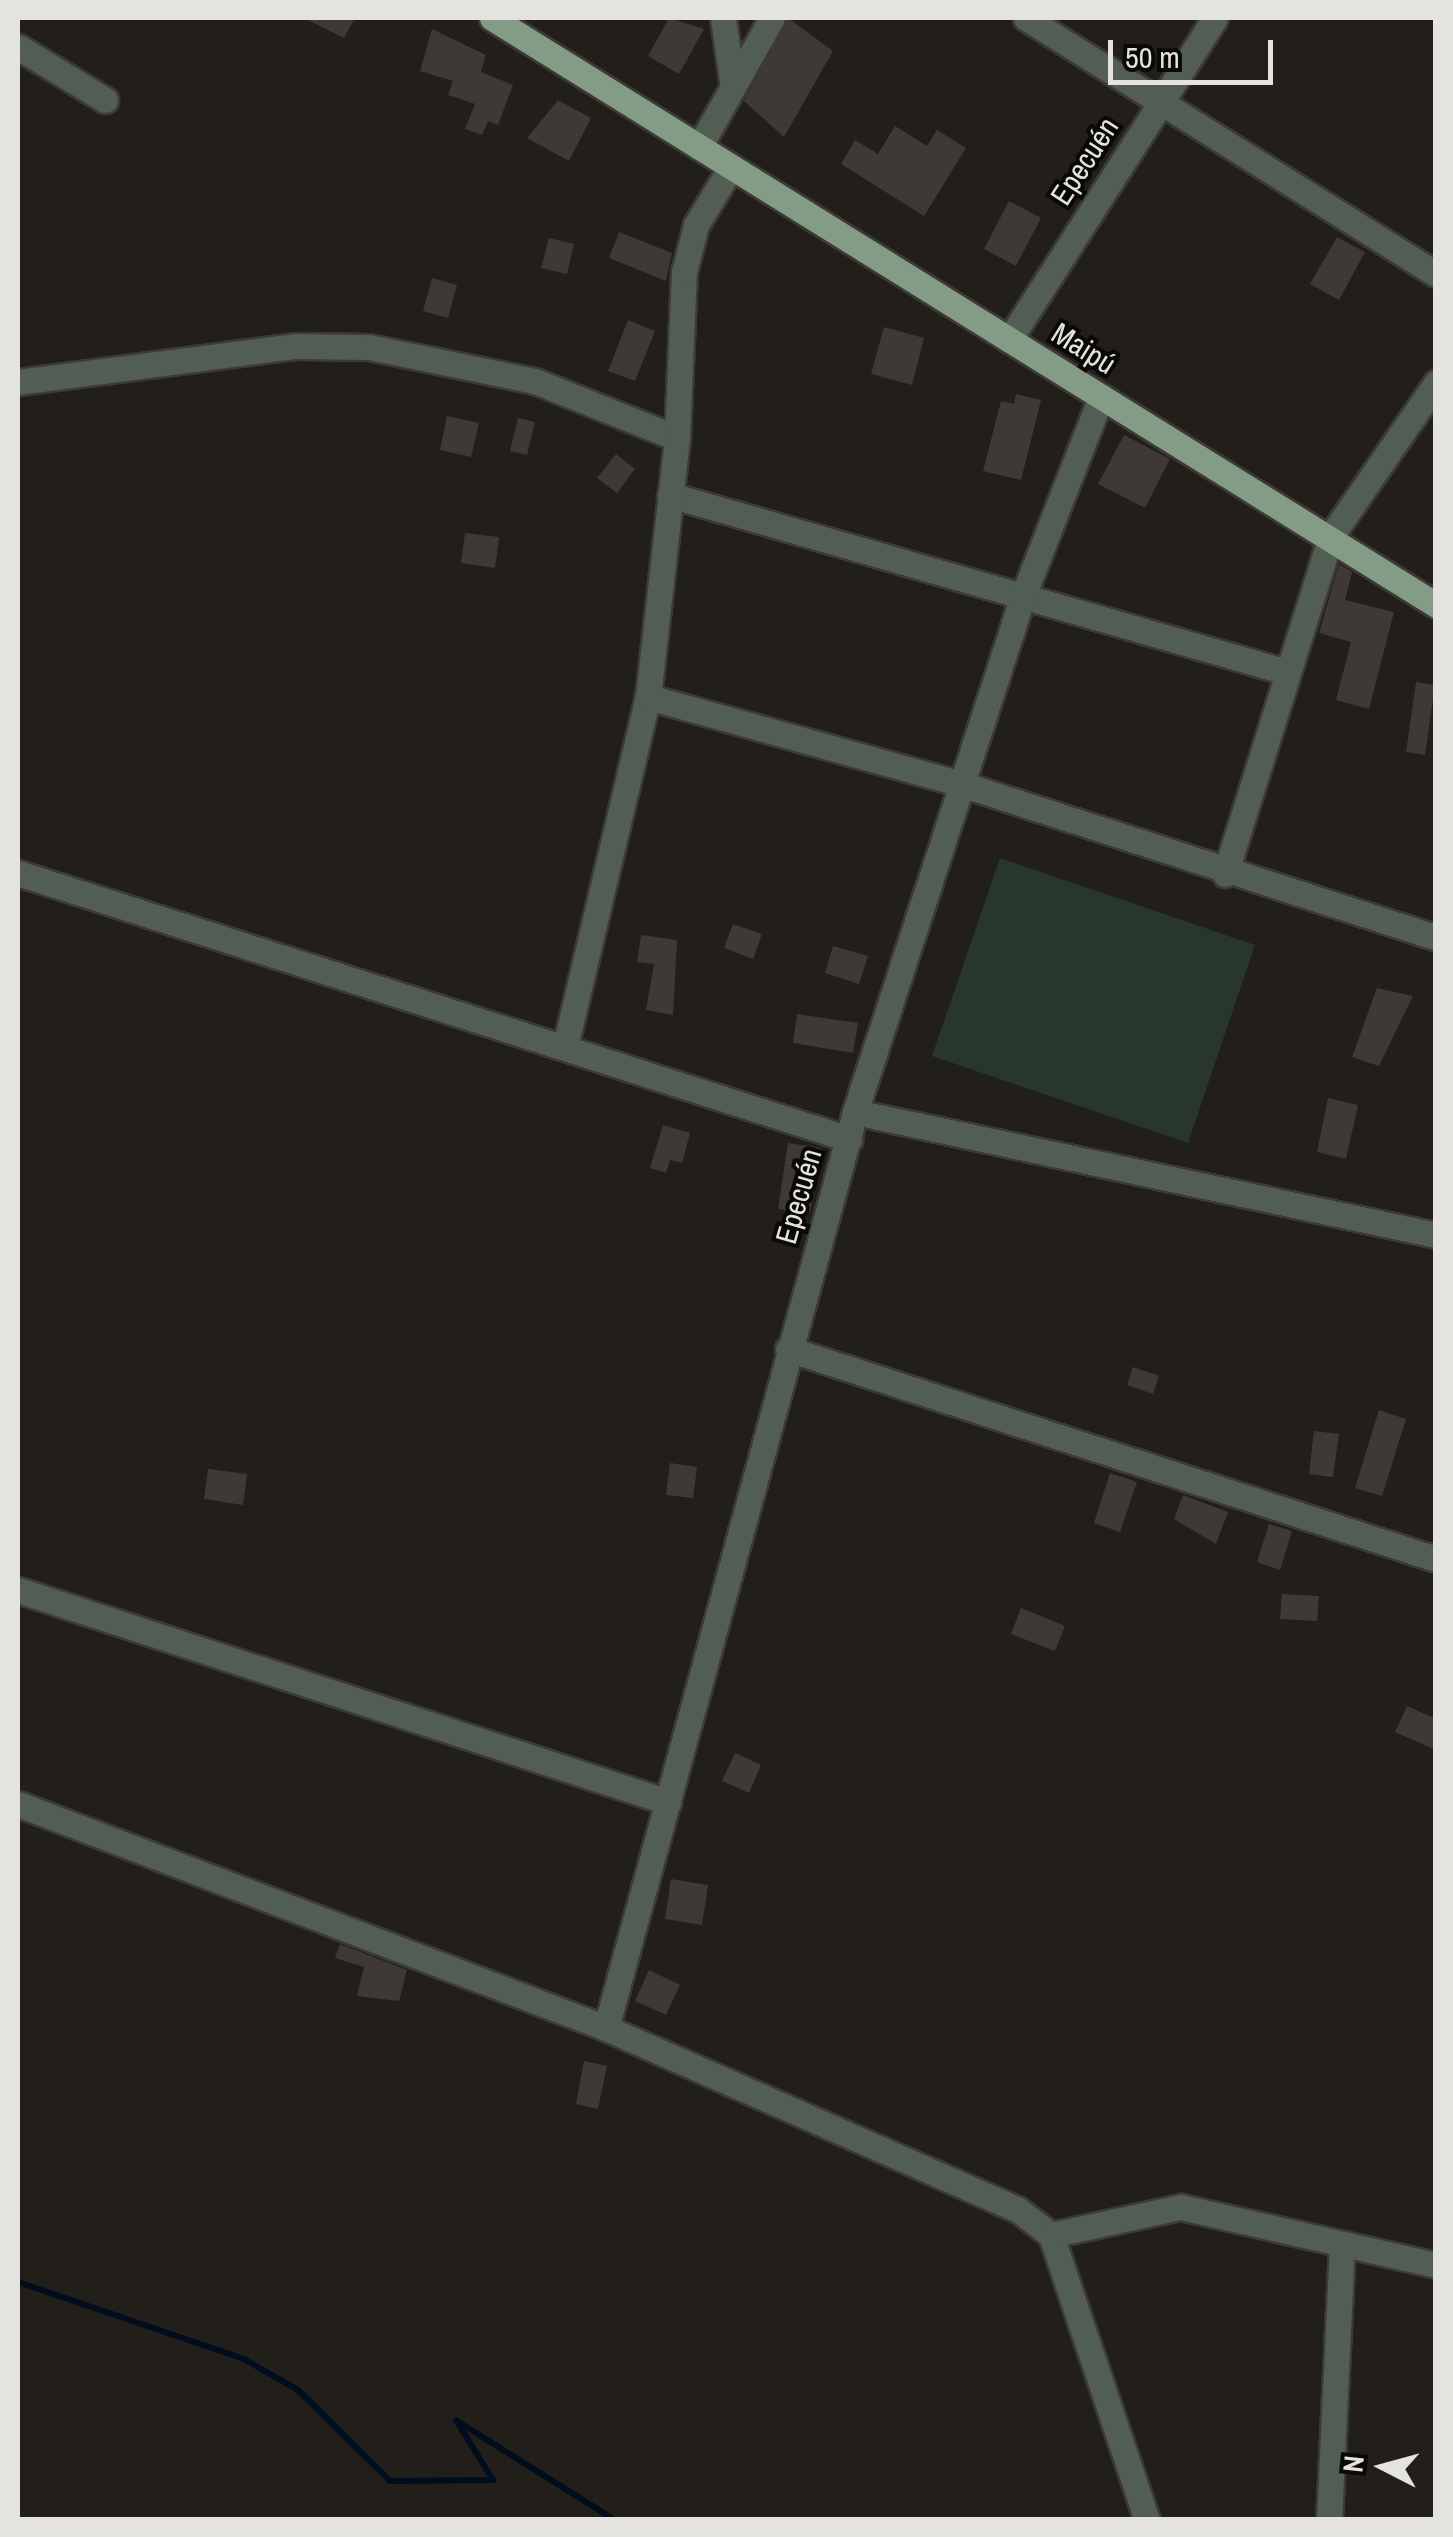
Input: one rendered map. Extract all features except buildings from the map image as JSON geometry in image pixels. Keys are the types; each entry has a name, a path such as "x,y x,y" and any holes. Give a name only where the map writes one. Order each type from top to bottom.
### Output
{"main road":[{"name":"Maipú","path":"492,18 1331,536 1436,606"}],"street":[{"path":"723,18 732,86"},
{"path":"699,146 772,18"},
{"path":"1026,18 1159,105 1436,274"},
{"name":"Epecuén","path":"1009,340 1215,18"},
{"path":"18,47 104,100"},
{"path":"565,1047 648,698 677,438 684,272 696,226 731,167"},
{"path":"18,382 296,346 370,347 536,380 677,438"},
{"path":"1225,874 1331,536 1436,383"},
{"name":"Epecuén","path":"606,2028 855,1112 1023,596 1101,396"},
{"path":"670,494 1287,672"},
{"path":"648,698 961,784 1225,874 1436,936"},
{"path":"18,873 849,1139"},
{"path":"855,1112 1436,1236"},
{"path":"788,1348 1436,1559"},
{"path":"18,1590 668,1802"},
{"path":"18,1804 606,2028 1017,2209 1050,2235 1147,2520"},
{"path":"1050,2235 1181,2207 1436,2265"},
{"path":"1329,2520 1342,2245"}],"green space":[{"path":"1000,858 1255,945 1188,1143 932,1056"}],"waterway":[{"path":"18,2282 244,2359 298,2390 390,2481 493,2480 456,2420"},
{"path":"457,2421 615,2520"}]}
